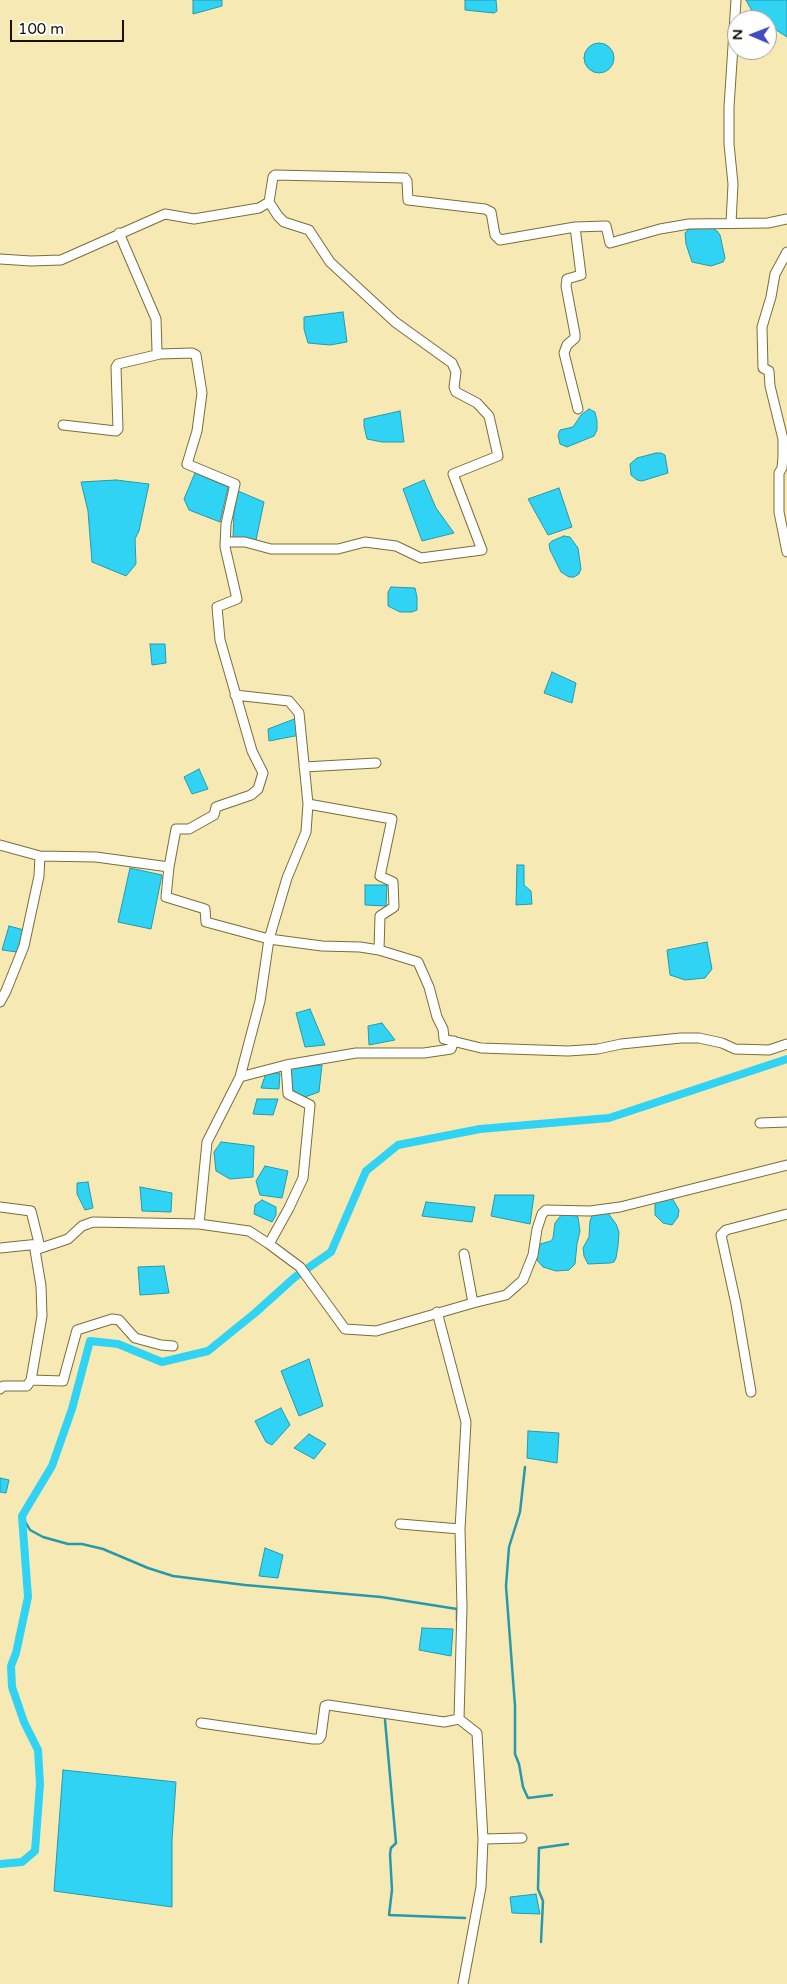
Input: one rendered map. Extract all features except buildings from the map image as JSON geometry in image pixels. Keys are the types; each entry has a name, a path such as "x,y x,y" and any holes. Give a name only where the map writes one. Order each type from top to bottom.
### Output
{"street":[{"path":"731,223 733,184 729,144 729,107 736,0"},
{"path":"225,542 245,542 271,549 338,549 365,542 396,546 421,558 482,550 453,474 498,456 489,416 477,403 456,392 454,387 456,372 452,363 396,322 330,262 309,230 284,222 269,202 272,177 275,175 405,178 407,181 408,200 485,208 491,212 495,235 500,240 575,227 606,226 610,243 660,229 690,224 768,223 787,219"},
{"path":"0,259 60,260 165,214 194,219 259,208 269,202"},
{"path":"575,227 581,276 568,279 566,286 575,338 567,345 564,353 578,408"},
{"path":"119,233 156,319 157,351 160,354"},
{"path":"787,252 775,274 771,297 762,327 763,368 769,371 770,386 783,439 782,468 779,473 779,512 787,552"},
{"path":"63,425 116,431 118,429 116,367 118,364 160,354 192,353 196,355 202,393 197,431 187,464 234,484 226,524 225,542 237,599 217,607 220,640 252,751 263,773 258,789 251,795 216,807 214,815 189,829 176,829 166,897 205,909 206,922 269,939 322,946 360,947 379,950 418,962 429,987 444,1039 481,1048 568,1052 598,1050 621,1044 681,1038 700,1038 735,1049 769,1050 787,1044"},
{"path":"200,1224 207,1142 240,1077 260,1001 269,939 287,878 306,832 308,804 299,714 289,701 235,695"},
{"path":"304,767 376,763"},
{"path":"308,804 392,819 380,876 393,882 394,908 381,914 379,950"},
{"path":"0,845 40,856 96,856 169,867"},
{"path":"0,1002 6,992 24,946 39,876 40,856"},
{"path":"240,1077 286,1065 337,1055 356,1053 424,1053 451,1049 454,1041"},
{"path":"270,1244 303,1178 310,1105 288,1094 286,1065"},
{"path":"760,1123 787,1122"},
{"path":"0,1248 39,1246 68,1239 82,1226 93,1222 200,1224 250,1231 300,1267 344,1329 376,1331 437,1312 506,1295 523,1280 533,1255 542,1214 546,1210 590,1211 620,1206 787,1165"},
{"path":"0,1207 30,1209 39,1246 35,1252 42,1286 42,1316 32,1380 27,1386 3,1386 0,1389"},
{"path":"751,1392 736,1304 721,1235 726,1230 787,1214"},
{"path":"464,1254 473,1303"},
{"path":"437,1312 466,1422 460,1529 462,1624 458,1719"},
{"path":"32,1380 64,1380 77,1330 112,1319 119,1320 135,1338 173,1346"},
{"path":"400,1524 460,1529"},
{"path":"201,1723 319,1739 325,1706 328,1705 444,1722 458,1719"},
{"path":"458,1719 477,1734 483,1839 481,1887 463,1984"},
{"path":"483,1839 522,1838"}],"water":[{"path":"193,0 222,0 222,6 193,14"},
{"path":"465,0 496,0 497,11 494,13 465,10"},
{"path":"746,0 787,0 787,37 777,30 777,10 751,10"},
{"path":"599,43 610,47 614,58 610,69 599,73 588,69 584,58 588,47"},
{"path":"712,228 720,235 725,258 723,262 711,266 692,262 686,244 685,233 689,229"},
{"path":"343,312 347,342 330,345 308,343 304,329 304,317"},
{"path":"589,409 595,412 597,421 597,430 594,436 567,447 560,444 558,435 560,430 573,427 581,415"},
{"path":"400,411 404,442 382,442 367,439 364,419"},
{"path":"656,453 665,455 668,473 642,481 637,480 631,475 630,464 637,458"},
{"path":"195,473 228,487 220,522 189,510 184,499"},
{"path":"116,480 149,484 139,531 135,539 136,564 126,576 92,562 88,511 81,482"},
{"path":"424,480 436,508 454,533 422,541 403,489"},
{"path":"559,488 572,527 548,535 528,499"},
{"path":"238,491 264,502 256,540 233,538 234,513"},
{"path":"564,536 570,537 578,548 581,569 579,574 574,577 569,577 561,572 550,550 549,544 552,541"},
{"path":"391,587 415,588 417,610 400,612 388,606 388,592"},
{"path":"150,644 165,644 166,663 152,665"},
{"path":"552,672 576,683 572,703 544,693"},
{"path":"297,718 300,735 269,741 268,729"},
{"path":"199,769 208,789 192,794 184,777"},
{"path":"517,865 524,865 524,885 531,891 532,904 516,905"},
{"path":"130,868 162,875 151,929 118,922"},
{"path":"365,885 387,885 386,906 365,905"},
{"path":"9,926 24,930 17,952 2,950"},
{"path":"707,942 712,969 705,978 685,980 670,975 667,950"},
{"path":"310,1009 325,1045 305,1047 296,1013"},
{"path":"382,1023 395,1040 369,1045 368,1026"},
{"path":"322,1065 319,1092 305,1097 293,1092 290,1068"},
{"path":"266,1073 280,1073 279,1089 261,1088"},
{"path":"257,1099 278,1099 273,1115 253,1114"},
{"path":"221,1142 254,1146 253,1177 230,1179 216,1171 214,1152"},
{"path":"265,1166 288,1171 282,1198 260,1195 256,1181"},
{"path":"88,1182 93,1208 85,1210 77,1194 77,1183"},
{"path":"140,1187 172,1193 171,1212 142,1211"},
{"path":"495,1195 534,1195 530,1224 491,1216"},
{"path":"659,1198 672,1198 679,1210 678,1217 672,1225 663,1223 655,1215 655,1204"},
{"path":"262,1200 276,1207 276,1215 272,1222 254,1214 255,1205"},
{"path":"426,1202 475,1207 472,1222 422,1216"},
{"path":"593,1213 608,1213 616,1224 619,1232 614,1262 588,1264 584,1256 583,1248 589,1237 590,1221"},
{"path":"562,1214 578,1217 580,1231 575,1264 569,1270 556,1271 543,1267 537,1260 536,1254 540,1244 551,1241 553,1238 555,1223"},
{"path":"164,1266 169,1293 140,1295 138,1267"},
{"path":"309,1359 323,1406 299,1416 281,1371"},
{"path":"281,1408 290,1425 272,1445 266,1442 255,1421"},
{"path":"528,1431 559,1433 557,1463 527,1458"},
{"path":"309,1434 326,1444 314,1459 294,1448"},
{"path":"0,1478 9,1480 6,1493 0,1492"},
{"path":"265,1548 283,1555 278,1578 259,1576"},
{"path":"422,1628 453,1629 451,1656 419,1650"},
{"path":"63,1770 176,1782 172,1840 172,1907 54,1891"},
{"path":"536,1894 540,1914 512,1913 510,1897"}],"waterway":[{"path":"0,1864 22,1862 35,1851 40,1784 38,1750 24,1722 12,1687 11,1666 16,1653 28,1597 22,1516 52,1466 72,1409 90,1341 118,1344 162,1362 208,1351 255,1313 295,1277 331,1252 366,1171 398,1145 480,1129 609,1118 787,1059"},
{"path":"525,1467 520,1512 509,1547 506,1586 515,1706 515,1754 519,1764 523,1787 528,1798 552,1795"},
{"path":"22,1516 30,1530 43,1537 68,1544 82,1544 103,1549 148,1568 173,1576 245,1585 381,1597 457,1609 457,1621"},
{"path":"385,1720 396,1843 391,1848 390,1854 392,1890 389,1915 465,1918"},
{"path":"541,1942 543,1901 538,1889 539,1848 568,1844"}]}
